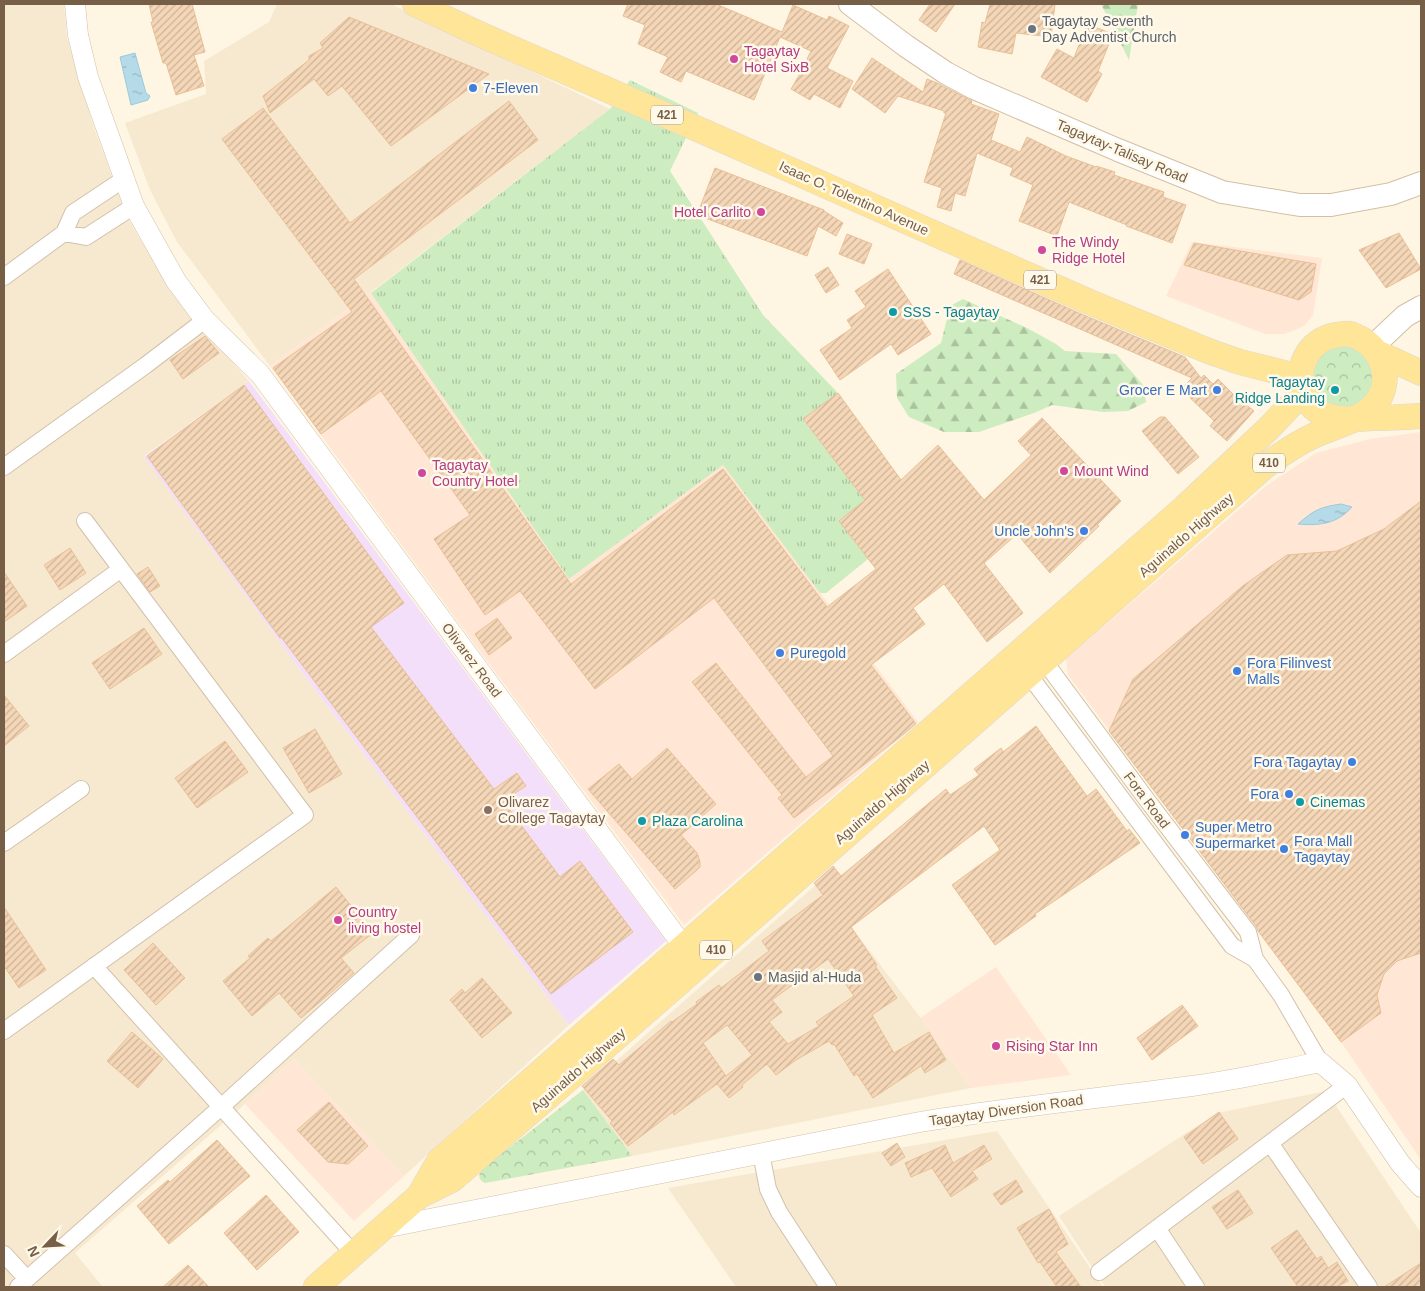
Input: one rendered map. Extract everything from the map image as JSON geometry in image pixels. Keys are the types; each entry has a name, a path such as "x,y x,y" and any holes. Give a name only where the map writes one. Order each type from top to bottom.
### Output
{"main road":[{"name":"Isaac O. Tolentino Avenue","path":"414,4 1096,305 1211,352 1301,384"},
{"name":"Tagaytay-Talisay Road","path":"850,4 946,73 974,88 1110,147 1222,192 1300,206 1331,205 1392,194 1421,183"},
{"path":"1375,350 1405,316 1421,307"},
{"name":"410","path":"1421,373 1393,361 1375,350 1364,340 1350,334 1336,335 1325,338 1308,352 1302,364 1301,384 1306,400 1312,407 1336,419 1352,420 1421,416"},
{"name":"410","path":"1352,420 1369,410 1378,401 1383,390 1385,378 1383,366 1375,350"},
{"name":"Aguinaldo Highway","path":"316,1287 420,1196 452,1178 672,988 1030,659 1269,428 1301,384"},
{"name":"Aguinaldo Highway","path":"420,1196 439,1161 684,946 1265,466 1281,454 1313,436 1352,420"}],"street":[{"name":"Olivarez Road","path":"76,4 78,35 88,77 124,180 134,206 176,280 205,320 260,374 684,946"},
{"path":"4,278 64,234 74,213 124,180"},
{"path":"64,234 86,237 134,206"},
{"path":"4,467 205,320"},
{"path":"4,1031 305,814 85,521"},
{"path":"4,654 121,569"},
{"name":"Fora Road","path":"1030,659 1232,946 1256,959 1281,995 1320,1062"},
{"path":"4,843 81,789"},
{"path":"4,1254 23,1283 411,935"},
{"path":"94,966 354,1254"},
{"path":"1320,1062 1347,1085 1400,1163 1421,1187"},
{"name":"Tagaytay Diversion Road","path":"384,1228 911,1123 966,1114 1193,1086 1320,1062"},
{"path":"1099,1272 1347,1085"},
{"path":"1270,1143 1369,1287"},
{"path":"761,1153 768,1189 779,1212 828,1287"},
{"path":"1158,1228 1196,1287"}],"shaded area":[{"path":"4,4 64,4 67,38 94,128 127,217 152,259 196,320 249,381 144,456 307,679 569,1025 404,1176 294,1059 75,1253 103,1287 4,1287"},
{"path":"277,4 391,4 610,109 371,292 270,366 177,242 150,190 125,123 206,94 204,61 269,22"},
{"path":"1192,242 1322,258 1313,315 1305,325 1295,330 1284,334 1265,334 1166,296"},
{"path":"371,292 569,579 723,465 918,722 684,925 270,366"},
{"name":"Olivarez College Tagaytay","path":"249,381 666,941 569,1025 307,679 144,457"},
{"name":"Fora","path":"1421,432 1421,1160 1341,1042 1068,675 1066,659 1266,486 1316,453 1370,439"},
{"path":"818,883 920,1017 971,1088 632,1156 583,1090"},
{"name":"Rising Star Inn","path":"996,967 1071,1075 971,1088 920,1018"},
{"path":"294,1059 404,1176 354,1221 245,1104"},
{"path":"1326,1091 1421,1233 1421,1287 1105,1287 1059,1216 1217,1113"},
{"path":"997,1131 1103,1287 736,1287 668,1188"}],"green space":[{"path":"1101,4 1138,4 1129,60"},
{"path":"630,80 698,113 670,171 763,315 838,393 803,420 865,500 839,521 868,559 826,593 820,593 723,465 569,579 371,293 610,109"},
{"path":"963,299 1027,328 1065,351 1116,354 1144,386 1146,402 1128,411 1103,412 1052,405 979,432 944,432 909,417 897,398 896,374 941,343 950,306"},
{"path":"1334,347 1354,348 1363,353 1374,371 1372,392 1357,407 1326,405 1313,389 1312,368 1324,352"},
{"path":"583,1090 632,1156 485,1183 480,1179 479,1175 482,1169"}],"water":[{"path":"135,53 146,93 150,96 148,100 131,105 120,57"},
{"path":"1341,504 1352,507 1334,520 1313,525 1298,524 1318,510"}],"building":[{"path":"149,4 192,4 205,52 194,55 204,86 176,95 166,63 163,63 151,22 153,22"},
{"path":"628,4 716,4 782,32 793,5 827,20 829,16 849,26 827,68 853,81 840,108 814,94 810,100 791,89 808,60 811,51 780,37 754,100 686,71 681,82 660,72 668,57 638,44 645,25 623,16"},
{"path":"930,4 955,4 936,32 919,20"},
{"path":"990,4 1055,4 1051,37 1016,33 1012,54 978,47 982,22 985,23"},
{"path":"349,17 489,74 391,146 342,86 328,96 314,79 270,113 263,96 309,60 309,56 323,48 320,43"},
{"path":"1087,24 1113,34 1098,71 1102,74 1087,102 1041,77 1057,49 1074,58"},
{"path":"872,58 923,92 927,79 972,101 971,104 999,114 991,140 1020,152 1027,137 1066,156 1115,172 1114,175 1164,192 1163,197 1186,205 1172,243 1069,202 1057,236 1019,221 1033,185 1010,175 1013,168 977,153 965,196 955,193 951,211 937,207 942,188 924,182 946,113 898,96 885,113 852,89"},
{"path":"509,101 538,140 354,279 571,584 723,469 827,607 876,569 839,521 865,500 803,419 838,393 901,480 938,445 984,500 1031,455 1018,441 1042,418 1121,501 1097,525 1099,526 1050,573 1017,534 984,563 1023,613 987,642 944,584 913,608 925,624 871,665 916,724 794,818 778,798 782,795 692,682 716,663 806,777 833,756 714,598 595,689 520,591 485,615 434,539 470,515 381,391 321,434 273,368 352,312 222,139 263,108 350,223"},
{"name":"Hotel Carlito","path":"715,168 824,210 843,223 836,236 818,226 807,256 697,215"},
{"path":"1399,233 1421,269 1386,288 1359,250"},
{"path":"847,234 872,244 864,264 839,254"},
{"path":"1194,243 1316,264 1311,292 1299,300 1184,265"},
{"path":"960,260 1081,314 1185,357 1201,378 1204,375 1213,384 1218,379 1254,411 1227,441 1210,426 1214,421 1181,389 1192,378 954,274"},
{"path":"828,267 839,285 826,293 815,275"},
{"path":"888,269 931,334 898,355 891,344 840,380 820,350 852,328 847,320 866,307 855,291"},
{"path":"205,336 219,353 183,379 170,360"},
{"name":"Olivarez College Tagaytay","path":"244,385 404,603 371,627 494,789 517,773 526,786 503,801 560,877 580,861 633,932 551,994 280,638 147,456"},
{"path":"1160,417 1165,417 1199,457 1178,474 1142,431"},
{"name":"Fora","path":"1421,501 1421,953 1397,961 1384,974 1377,995 1381,1013 1341,1042 1109,731 1133,679 1244,585 1287,555 1337,551 1384,529"},
{"path":"70,548 86,573 60,590 44,565"},
{"path":"148,567 160,586 150,592 137,574"},
{"path":"4,572 27,606 4,622"},
{"path":"497,618 512,638 489,655 475,634"},
{"path":"144,628 162,654 110,689 92,663"},
{"path":"4,695 29,726 4,746"},
{"path":"1036,726 1087,796 1096,789 1127,831 1129,829 1140,843 1035,914 1036,916 995,945 952,885 1000,850 984,826 851,927 897,998 872,1015 894,1053 929,1032 946,1060 925,1073 921,1066 873,1098 857,1074 854,1076 834,1044 832,1045 829,1041 796,1060 776,1075 767,1064 729,1098 717,1084 674,1115 673,1112 628,1146 610,1123 612,1121 582,1086 613,1059 619,1065 671,1021 697,1004 696,1002 719,985 721,988 769,951 762,941 823,895 814,883 833,866 841,876 946,789 950,795 979,775 974,769 1001,748 1003,752","holes":["828,959 854,996 816,1022 819,1026 788,1044 769,1022 782,1012 772,1000","727,1025 752,1055 726,1076 703,1043"]},
{"path":"315,729 342,774 309,793 283,748"},
{"path":"225,741 248,772 197,808 175,778"},
{"name":"Plaza Carolina","path":"667,748 716,804 681,835 697,853 700,867 675,889 588,789 619,764 632,779"},
{"path":"336,887 373,933 341,958 354,973 301,1018 279,993 252,1016 223,981 250,958 248,956 268,938 271,941"},
{"path":"4,907 46,970 19,988 4,966"},
{"path":"153,943 185,978 156,1005 124,970"},
{"path":"482,978 512,1013 482,1038 450,1000 462,989 465,993"},
{"path":"1182,1005 1198,1026 1152,1060 1137,1038"},
{"path":"132,1032 163,1059 138,1088 107,1061"},
{"path":"329,1102 368,1146 348,1164 328,1162 297,1130"},
{"path":"1219,1112 1238,1139 1203,1164 1184,1137"},
{"path":"217,1140 250,1176 169,1244 137,1206 168,1180 170,1182"},
{"path":"897,1143 905,1157 891,1166 882,1153"},
{"path":"945,1145 953,1163 984,1145 992,1159 972,1171 978,1179 951,1197 932,1168 911,1177 905,1163"},
{"path":"1016,1180 1023,1192 1001,1205 993,1194"},
{"path":"1238,1190 1253,1213 1227,1229 1212,1207"},
{"path":"266,1195 299,1232 257,1270 224,1233"},
{"path":"1049,1209 1068,1244 1056,1252 1081,1287 1057,1287 1040,1262 1038,1263 1017,1228"},
{"path":"1297,1230 1317,1259 1321,1256 1328,1268 1337,1262 1348,1281 1337,1287 1298,1287 1271,1248"},
{"path":"1421,1263 1421,1287 1384,1287"},
{"path":"188,1265 209,1287 163,1287"}],"place":[{"name":"Tagaytay Seventh Day Adventist Church","path":"1032,29"},
{"name":"Tagaytay Hotel SixB","path":"734,59"},
{"name":"7-Eleven","path":"473,88"},
{"name":"Hotel Carlito","path":"761,212"},
{"name":"The Windy Ridge Hotel","path":"1042,250"},
{"name":"SSS - Tagaytay","path":"893,312"},
{"name":"Grocer E Mart","path":"1217,390"},
{"name":"Tagaytay Ridge Landing","path":"1335,390"},
{"name":"Mount Wind","path":"1064,471"},
{"name":"Tagaytay Country Hotel","path":"422,473"},
{"name":"Uncle John's","path":"1084,531"},
{"name":"Puregold","path":"780,653"},
{"name":"Fora Filinvest Malls","path":"1237,671"},
{"name":"Fora Tagaytay","path":"1352,762"},
{"name":"Fora","path":"1289,794"},
{"name":"Cinemas","path":"1300,802"},
{"name":"Olivarez College Tagaytay","path":"488,810"},
{"name":"Plaza Carolina","path":"642,821"},
{"name":"Super Metro Supermarket","path":"1185,835"},
{"name":"Fora Mall Tagaytay","path":"1284,849"},
{"name":"Country living hostel","path":"338,920"},
{"name":"Masjid al-Huda","path":"758,977"},
{"name":"Rising Star Inn","path":"996,1046"}]}
